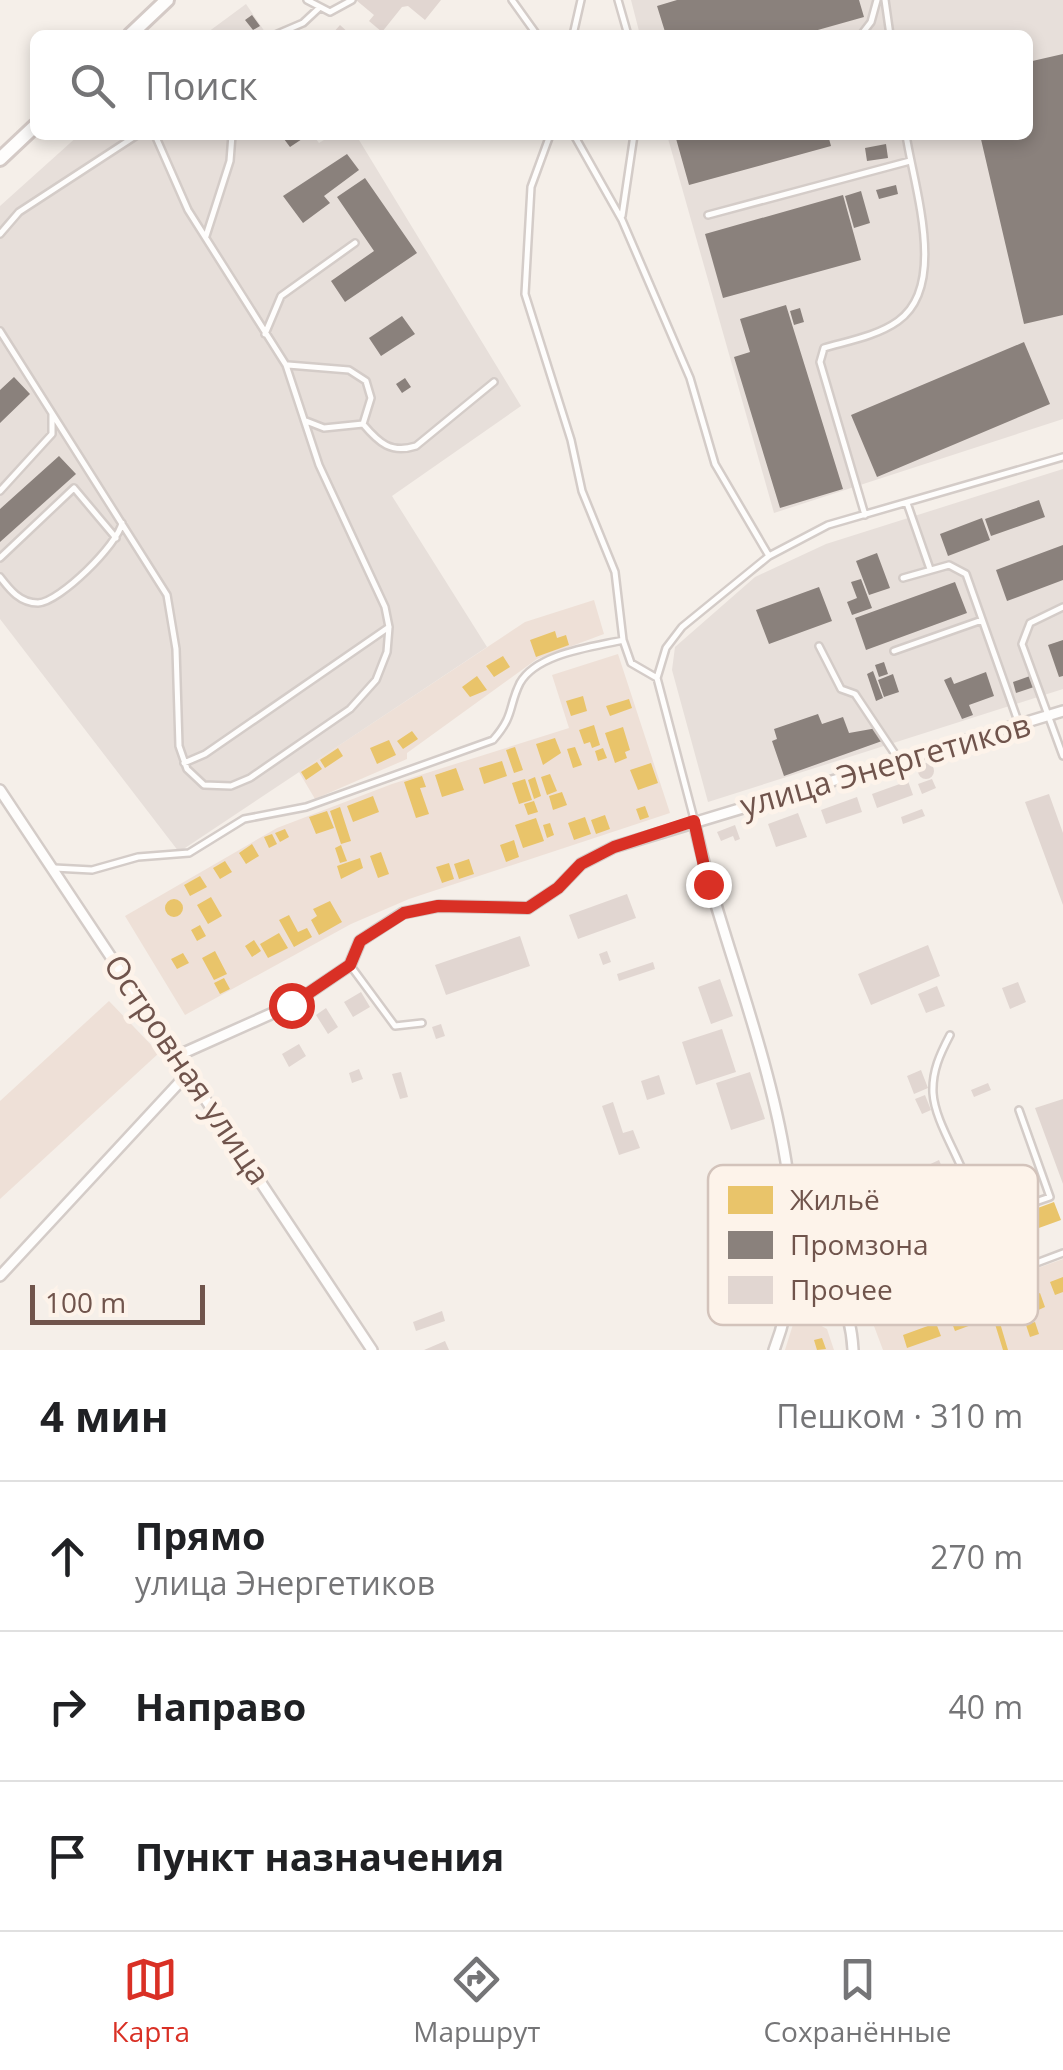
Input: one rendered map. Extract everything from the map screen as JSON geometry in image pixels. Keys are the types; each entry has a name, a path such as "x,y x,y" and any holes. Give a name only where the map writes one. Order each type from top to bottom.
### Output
{"main road":[{"path":"135,30 167,0"},
{"path":"0,159 30,131"}],"street":[{"name":"улица Энергетиков","path":"179,1055 291,1005 350,965 360,941 404,913 438,906 528,908 558,888 581,864 614,847 1063,711"},
{"name":"Островная улица","path":"0,790 372,1350"},
{"path":"694,821 708,884 778,1114 783,1165"},
{"path":"0,1276 190,1071"},
{"path":"774,1350 781,1325"},
{"path":"851,1325 852,1350"}],"lane":[{"path":"307,0 318,9 336,11 352,0"},
{"path":"512,0 533,30"},
{"path":"574,30 582,0"},
{"path":"618,0 627,30"},
{"path":"865,30 881,0"},
{"path":"881,0 889,30"},
{"path":"287,30 303,23 318,9"},
{"path":"0,234 20,212 129,140"},
{"path":"0,330 167,595 176,649 179,746 184,762 204,784 231,786 250,778 350,709 376,680 387,652 390,628 385,606 319,466 286,365 205,239 156,140"},
{"path":"205,239 230,162 232,140"},
{"path":"548,140 531,187 525,294 571,440 582,491 615,572 623,640 631,663 657,678"},
{"path":"577,140 622,220 690,378 715,464 768,556"},
{"path":"622,220 633,140"},
{"path":"865,515 820,362 824,348 881,331 912,309 922,295 925,256 907,140"},
{"path":"708,215 910,161"},
{"path":"265,334 282,296 355,243"},
{"path":"286,365 349,370 366,381 371,398 363,424"},
{"path":"363,424 380,443 401,451 416,446 494,382"},
{"path":"0,491 52,434 52,411"},
{"path":"306,421 324,428 363,424"},
{"path":"694,821 657,678 666,648 682,626 768,556 828,525 1063,457"},
{"path":"0,558 74,488 116,538"},
{"path":"908,503 930,569"},
{"path":"0,577 16,597 36,603 52,599 116,538 122,520"},
{"path":"903,578 949,565 961,570 1019,724"},
{"path":"1063,607 1040,616 1023,633 1022,644 1063,756"},
{"path":"894,651 982,620"},
{"path":"184,762 205,754 390,628"},
{"path":"54,868 92,870 138,857 188,853 244,819 306,807 493,740 512,719 521,682 540,666 574,651 623,640"},
{"path":"819,646 842,689 854,694 900,760"},
{"path":"350,965 395,1026 422,1023"},
{"path":"950,1035 937,1060 933,1094 960,1165"},
{"path":"1018,1110 1050,1196 1038,1200"},
{"path":"1038,1262 1063,1253"}],"shaded area":[{"path":"631,0 1063,0 1063,419 774,513 668,140 1033,140 1033,30 639,30"},
{"path":"246,4 264,30 211,30"},
{"path":"73,140 319,143 359,140 521,406 392,496 487,647 179,852 0,619 0,206"},
{"path":"1063,469 1063,689 708,802 672,670 675,647 755,577 826,544"},
{"path":"594,600 604,634 537,659 407,753 407,759 315,799 299,772 525,622"},
{"path":"618,654 670,813 409,899 351,924 185,1015 125,916 277,828 392,784 569,728 552,675"},
{"path":"109,1001 159,1053 0,1199 0,1101"},
{"path":"1063,1259 1063,1350 883,1350 875,1325 1038,1325 1038,1268"},
{"path":"793,1325 820,1325 827,1329 834,1350 785,1350"}],"building: Жильё":[{"path":"555,631 557,638 566,635 569,645 536,657 530,640"},
{"path":"503,656 510,667 494,677 486,666"},
{"path":"477,676 487,690 470,697 462,687"},
{"path":"583,696 587,711 571,716 566,701"},
{"path":"629,699 632,708 610,716 606,706"},
{"path":"594,725 600,745 592,748 590,742 584,744 579,730"},
{"path":"623,727 630,750 625,752 627,758 615,763 605,733"},
{"path":"412,731 418,739 403,749 397,741"},
{"path":"555,738 561,753 543,765 536,744"},
{"path":"389,740 396,755 377,764 370,748"},
{"path":"515,747 523,770 514,773 506,750"},
{"path":"575,747 582,765 573,768 567,749"},
{"path":"338,748 343,756 325,768 320,760"},
{"path":"603,748 607,758 598,761 595,751"},
{"path":"502,761 507,776 484,784 479,768"},
{"path":"317,762 322,769 306,780 301,772"},
{"path":"651,763 658,783 638,790 630,770"},
{"path":"456,768 464,790 442,797 435,775"},
{"path":"550,774 557,791 547,795 541,777"},
{"path":"422,776 426,787 420,788 429,814 416,818 404,782"},
{"path":"535,777 541,796 534,799 528,780"},
{"path":"525,779 532,800 519,804 512,783"},
{"path":"562,792 567,805 553,810 549,796"},
{"path":"373,796 379,812 353,822 347,806"},
{"path":"534,801 538,812 528,815 524,804"},
{"path":"645,806 649,817 640,820 636,809"},
{"path":"340,807 351,841 341,844 330,811"},
{"path":"327,811 334,828 316,834 309,817"},
{"path":"605,815 610,829 596,834 591,820"},
{"path":"585,817 591,834 574,840 568,823"},
{"path":"536,818 544,841 523,848 515,825"},
{"path":"550,823 554,835 547,838 543,825"},
{"path":"285,829 289,837 280,842 275,833"},
{"path":"272,834 277,844 269,848 264,837"},
{"path":"514,840 519,857 506,862 500,845"},
{"path":"252,844 259,856 246,864 239,853"},
{"path":"341,845 347,861 340,863 335,848"},
{"path":"381,852 389,874 378,878 370,856"},
{"path":"360,858 363,868 341,879 337,866"},
{"path":"469,859 474,874 459,879 454,864"},
{"path":"225,861 232,872 220,879 213,868"},
{"path":"449,863 454,879 442,883 436,867"},
{"path":"200,876 207,887 190,896 184,885"},
{"path":"211,897 222,916 208,924 197,905"},
{"path":"174,899 183,908 174,917 165,908"},
{"path":"330,901 342,922 319,935 311,920 317,916 313,909"},
{"path":"289,915 298,932 307,928 312,937 294,947 279,920"},
{"path":"200,925 206,936 197,941 191,930"},
{"path":"279,933 288,948 268,958 260,944"},
{"path":"254,940 261,951 252,957 245,946"},
{"path":"215,951 227,974 214,980 202,958"},
{"path":"183,953 189,963 177,969 171,959"},
{"path":"224,978 230,989 220,994 214,983"},
{"path":"1054,1202 1061,1220 1038,1228 1038,1208"},
{"path":"1063,1277 1063,1292 1055,1295 1050,1282"},
{"path":"1040,1293 1045,1307 1038,1310 1038,1294"},
{"path":"937,1325 941,1336 907,1348 903,1335"},
{"path":"995,1325 1001,1325 1008,1350 1003,1350"},
{"path":"1026,1325 1036,1325 1039,1334 1030,1337"},
{"path":"822,1338 826,1349 817,1350 814,1340"}],"building: Промзона":[{"path":"677,0 859,0 864,17 818,30 664,30 657,6"},
{"path":"252,15 260,26 253,30 245,20"},
{"path":"1063,54 1063,315 1024,324 981,140 1033,140 1033,61"},
{"path":"676,140 829,140 831,146 689,185"},
{"path":"886,144 888,158 867,161 865,148"},
{"path":"347,154 359,170 324,196 330,203 303,223 283,196"},
{"path":"365,178 417,253 345,302 331,281 374,251 337,197"},
{"path":"896,185 898,194 879,199 876,190"},
{"path":"861,191 870,223 854,228 845,196"},
{"path":"843,195 861,260 723,298 705,234"},
{"path":"786,305 843,489 780,508 734,357 750,352 740,319"},
{"path":"800,308 804,322 794,325 790,311"},
{"path":"402,316 415,334 381,356 369,338"},
{"path":"1024,342 1050,404 877,477 851,415"},
{"path":"14,377 30,394 0,423 0,390"},
{"path":"405,378 411,387 402,393 396,384"},
{"path":"59,456 76,474 0,542 0,509"},
{"path":"1039,500 1045,517 991,536 985,519"},
{"path":"982,518 990,540 948,556 940,534"},
{"path":"1063,545 1063,580 1007,601 996,570"},
{"path":"877,553 890,588 869,595 856,561"},
{"path":"861,579 872,608 852,615 847,602 857,598 851,582"},
{"path":"955,582 967,613 866,650 855,618"},
{"path":"819,587 832,621 769,644 756,610"},
{"path":"1063,640 1063,676 1059,677 1048,645"},
{"path":"884,662 888,674 879,677 875,665"},
{"path":"873,671 883,698 876,701 867,674"},
{"path":"986,672 994,696 969,705 973,715 962,719 944,680 951,677 954,684"},
{"path":"893,674 899,692 884,697 878,680"},
{"path":"1030,676 1034,687 1016,693 1013,682"},
{"path":"818,714 822,724 843,717 849,733 877,728 882,741 784,776 772,741 777,739 774,729"}],"building: Прочее":[{"path":"356,0 441,0 425,20 408,6 402,7 384,30 369,21 374,15"},
{"path":"926,763 934,771 926,779 918,771"},
{"path":"932,779 936,788 922,794 918,784"},
{"path":"908,781 913,795 877,808 872,794"},
{"path":"1049,794 1063,833 1063,905 1025,802"},
{"path":"857,797 862,812 826,824 821,810"},
{"path":"922,809 925,816 903,824 901,817"},
{"path":"798,813 807,837 776,847 768,824"},
{"path":"735,825 740,839 735,841 733,836 721,841 717,832"},
{"path":"627,894 636,918 578,939 569,915"},
{"path":"520,936 530,966 446,995 435,965"},
{"path":"928,945 940,976 871,1005 858,974"},
{"path":"607,951 611,962 603,965 599,954"},
{"path":"653,962 655,969 619,981 617,974"},
{"path":"720,979 733,1016 711,1024 698,987"},
{"path":"1018,982 1026,1002 1010,1009 1002,988"},
{"path":"937,986 945,1006 926,1013 918,994"},
{"path":"361,992 370,1007 353,1017 344,1002"},
{"path":"326,1008 338,1027 328,1034 316,1015"},
{"path":"441,1024 445,1036 436,1039 432,1027"},
{"path":"722,1029 736,1072 696,1085 682,1042"},
{"path":"299,1044 306,1056 289,1067 282,1054"},
{"path":"359,1069 363,1079 352,1083 349,1073"},
{"path":"921,1070 928,1088 914,1094 907,1076"},
{"path":"401,1072 408,1097 400,1099 392,1074"},
{"path":"750,1072 765,1119 731,1130 716,1083"},
{"path":"659,1075 665,1094 647,1100 641,1081"},
{"path":"988,1083 991,1090 974,1097 971,1090"},
{"path":"925,1095 931,1110 922,1114 915,1099"},
{"path":"1063,1099 1063,1184 1035,1108"},
{"path":"613,1102 623,1133 633,1130 640,1148 619,1155 602,1106"},
{"path":"442,1311 445,1321 416,1331 413,1322"},
{"path":"445,1341 449,1350 424,1350"}],"route":[{"path":"291,1005 350,965 360,941 404,913 438,906 528,908 558,888 581,864 614,847 694,821 708,884"}]}
